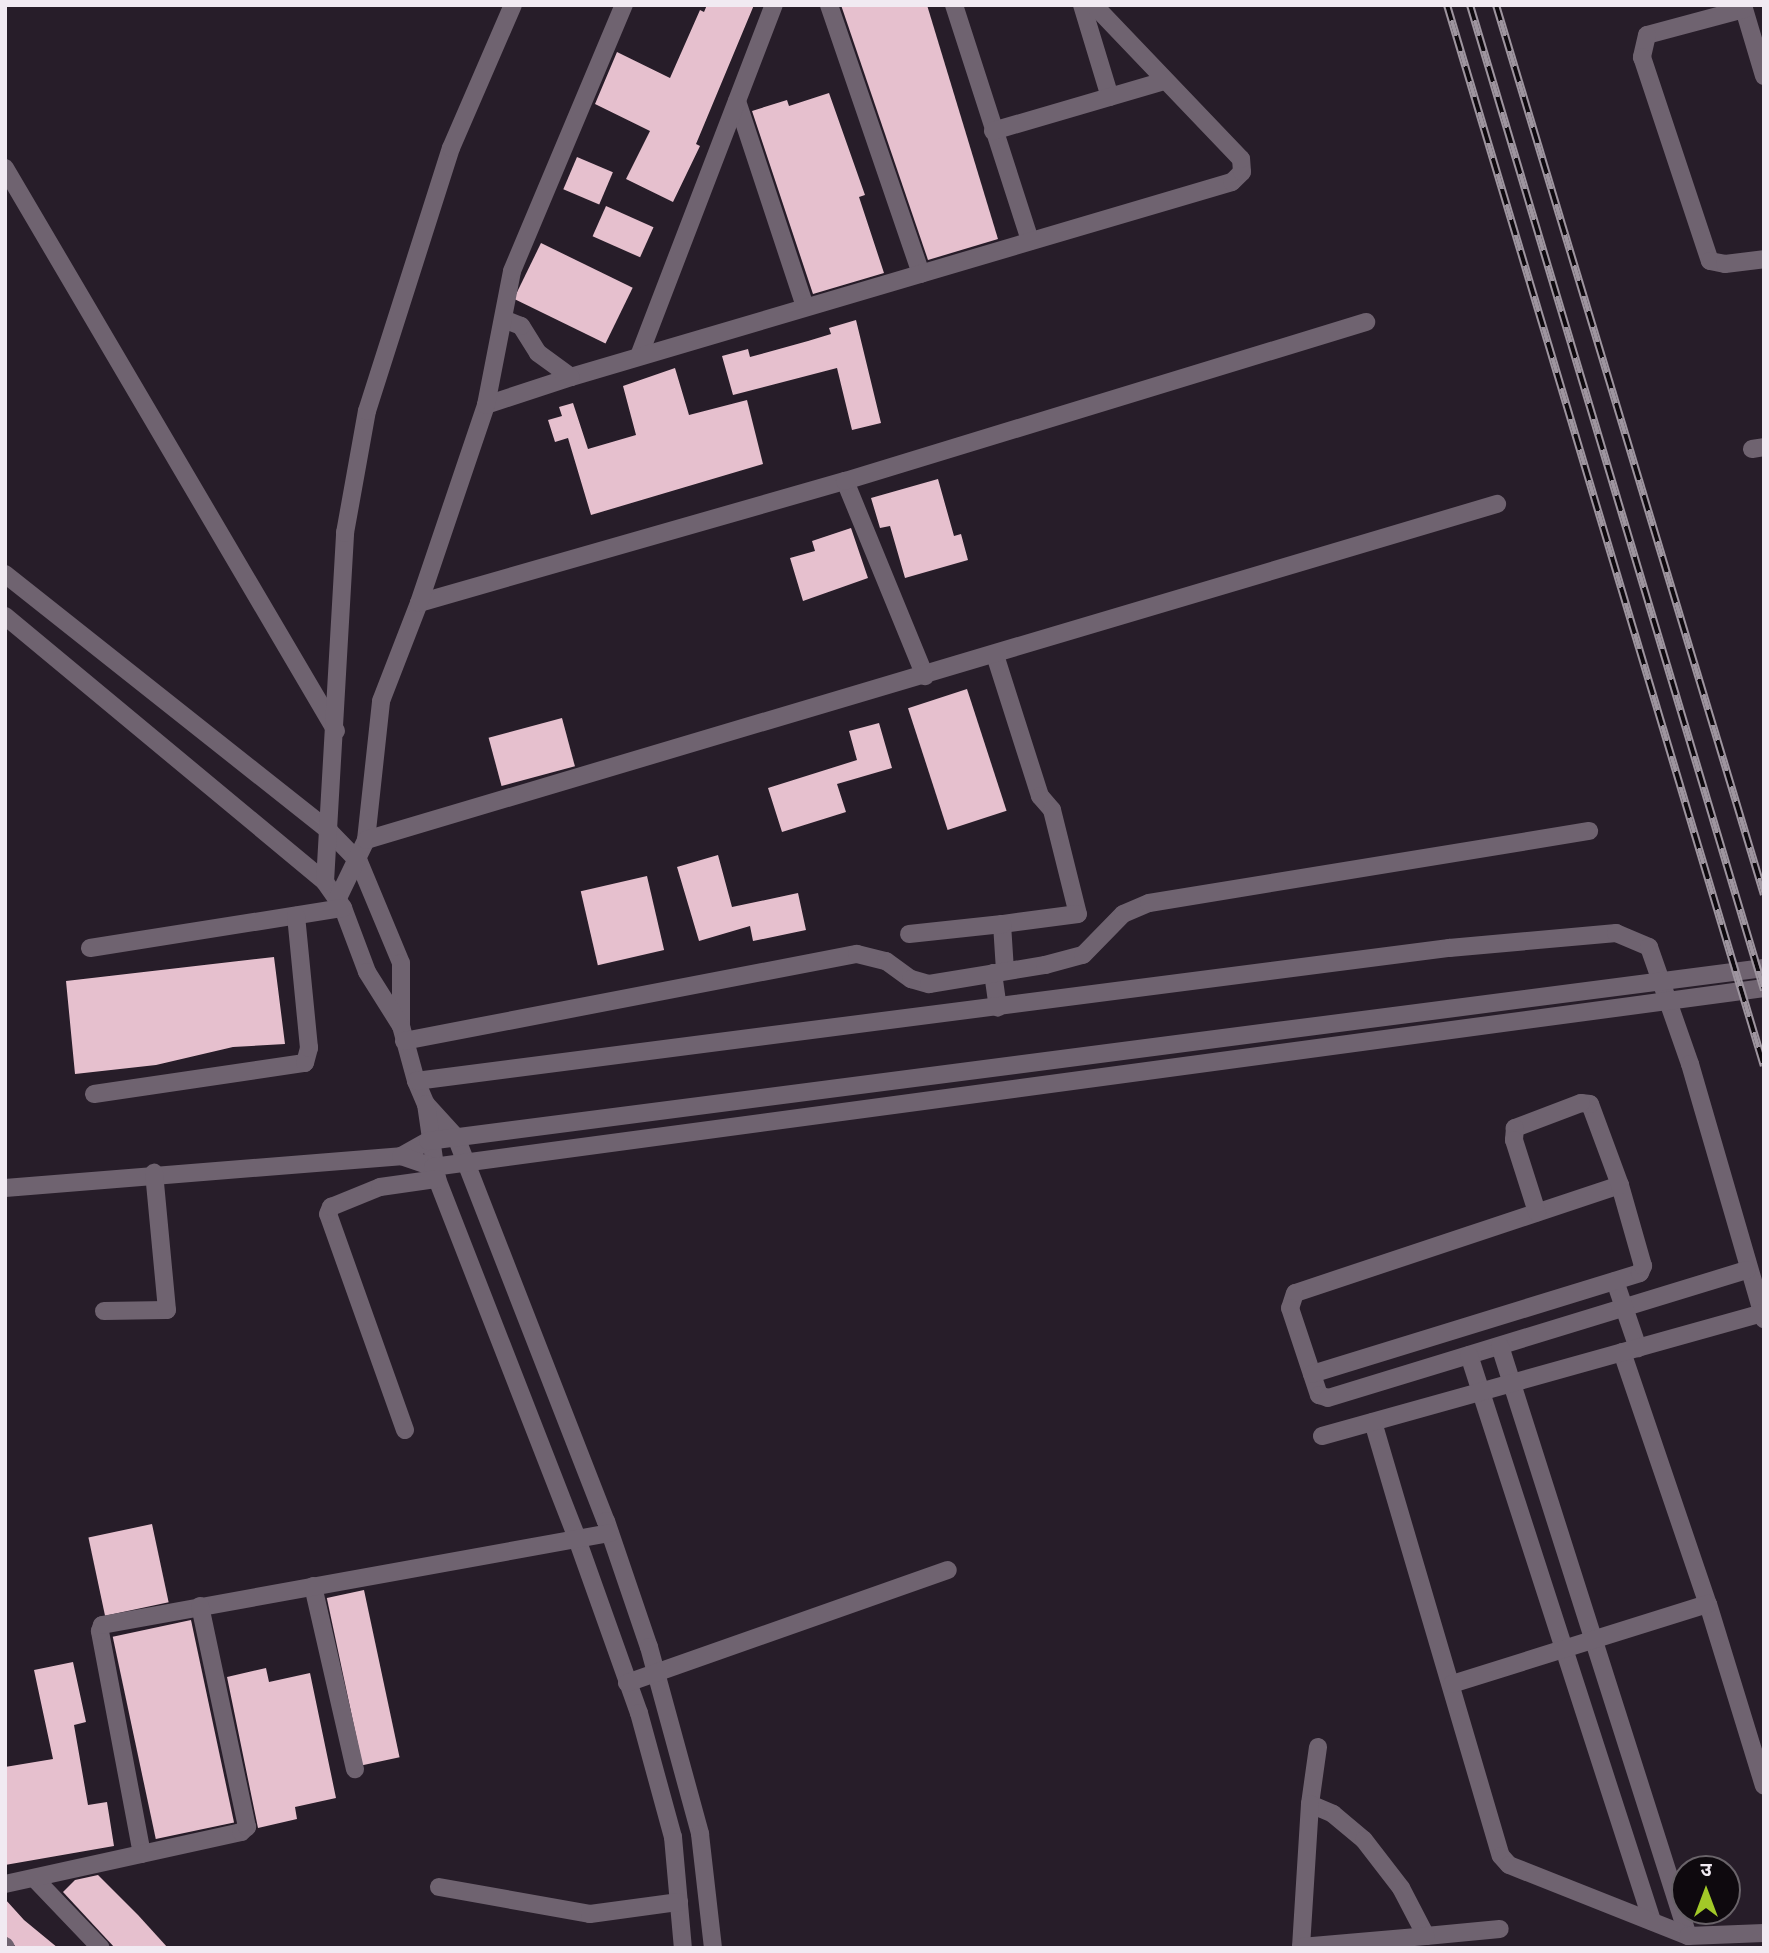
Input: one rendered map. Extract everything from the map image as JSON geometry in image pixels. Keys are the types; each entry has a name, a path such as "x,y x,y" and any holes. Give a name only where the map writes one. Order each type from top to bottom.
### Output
{"street":[{"path":"325,881 336,730 345,533 367,411 451,148 513,5"},
{"path":"341,903 366,840 381,701 419,603 486,405 506,320 512,271 624,5"},
{"path":"639,356 774,5"},
{"path":"829,5 920,274"},
{"path":"954,5 1030,241"},
{"path":"1082,5 1110,97"},
{"path":"486,405 639,356 920,274 1239,176 1241,159 1094,5"},
{"path":"1764,76 1743,7 1647,35 1642,57 1710,261 1725,264 1764,259"},
{"path":"993,131 1164,81"},
{"path":"737,101 805,307"},
{"path":"5,169 336,730"},
{"path":"506,320 521,326 538,353 571,377"},
{"path":"419,603 845,481 1366,322"},
{"path":"845,481 925,676"},
{"path":"366,840 1497,504"},
{"path":"5,574 329,831 359,862 401,963 402,1034"},
{"path":"5,616 325,881 341,903 367,972 402,1034 426,1104 456,1137 610,1533 656,1674 700,1834 713,1948"},
{"path":"909,934 1078,914 1052,810 1040,796 995,655"},
{"path":"402,1034 857,954 886,961 911,979 929,984 1083,955 1123,914 1149,903 1589,831"},
{"path":"90,948 296,916 341,903"},
{"path":"94,1094 305,1063 309,1048 296,916"},
{"path":"998,1008 1002,924"},
{"path":"416,1081 1463,947 1600,933 1632,937 1649,947 1685,1051 1747,1270 1763,1316 1630,1350 1322,1436"},
{"path":"5,1188 154,1173 401,1156 428,1141 456,1137 775,1098 1764,968"},
{"path":"405,1430 328,1214 331,1207 380,1187 409,1182 466,1162 1764,988"},
{"path":"1312,1374 1640,1273 1643,1266 1595,1108 1581,1103 1515,1128 1514,1140 1537,1212"},
{"path":"426,1104 428,1141 435,1173 578,1539 627,1683 673,1837 683,1948"},
{"path":"401,1156 435,1173"},
{"path":"104,1311 167,1310 154,1173"},
{"path":"1620,1185 1295,1293 1290,1308 1319,1395 1328,1398 1747,1270"},
{"path":"1615,1281 1624,1307 1630,1350 1764,1786"},
{"path":"1500,1346 1597,1639 1688,1936"},
{"path":"1469,1355 1652,1921"},
{"path":"1373,1422 1501,1856 1509,1865 1688,1936 1764,1933"},
{"path":"142,1854 100,1631 109,1621 610,1533"},
{"path":"627,1683 948,1570"},
{"path":"313,1586 355,1769"},
{"path":"1452,1684 1708,1604"},
{"path":"5,1884 242,1832 249,1821 201,1606"},
{"path":"1318,1747 1310,1804 1301,1947 1500,1929"},
{"path":"1310,1804 1333,1814 1364,1840 1401,1888 1426,1936"},
{"path":"35,1879 101,1948"},
{"path":"439,1887 590,1914 680,1902"}],"building":[{"path":"707,5 754,5 696,144 700,146 673,202 626,179 650,131 595,104 617,52 670,78 700,10 704,12"},
{"path":"841,5 927,5 998,239 928,260"},
{"path":"829,93 865,195 859,197 884,273 813,294 752,111 787,100 789,106"},
{"path":"577,157 613,172 599,204 563,189"},
{"path":"606,206 654,227 640,257 593,236"},
{"path":"541,243 633,288 605,343 514,299"},
{"path":"856,320 881,423 852,430 837,368 733,395 722,356 748,349 750,357 831,334 829,328"},
{"path":"675,368 689,415 747,400 763,464 591,515 568,438 555,442 548,420 562,416 559,407 573,403 588,449 636,435 623,386"},
{"path":"938,479 954,536 961,534 968,560 905,578 890,526 880,528 871,498"},
{"path":"851,528 868,578 803,601 790,558 815,551 812,541"},
{"path":"967,689 1007,811 948,830 908,708"},
{"path":"562,718 575,766 502,786 489,738"},
{"path":"879,723 892,768 837,784 846,812 782,832 768,788 857,760 849,731"},
{"path":"718,855 732,907 798,893 806,930 753,941 750,926 699,941 677,867"},
{"path":"647,876 664,950 598,965 581,891"},
{"path":"274,957 285,1044 233,1047 156,1065 75,1074 66,981"},
{"path":"152,1524 169,1602 105,1616 88,1538"},
{"path":"364,1590 400,1757 362,1765 327,1598"},
{"path":"191,1620 234,1822 156,1839 113,1637"},
{"path":"73,1662 86,1722 74,1725 88,1805 107,1802 114,1846 5,1865 5,1767 53,1759 34,1670"},
{"path":"266,1668 269,1682 310,1673 336,1798 295,1807 297,1819 258,1828 227,1677"},
{"path":"98,1875 168,1948 115,1948 63,1892 75,1880"},
{"path":"5,1899 24,1920 58,1948 17,1948 5,1935"}],"railway":[{"path":"1447,5 1764,1066"},
{"path":"1470,5 1764,990"},
{"path":"1496,5 1764,895"}]}
